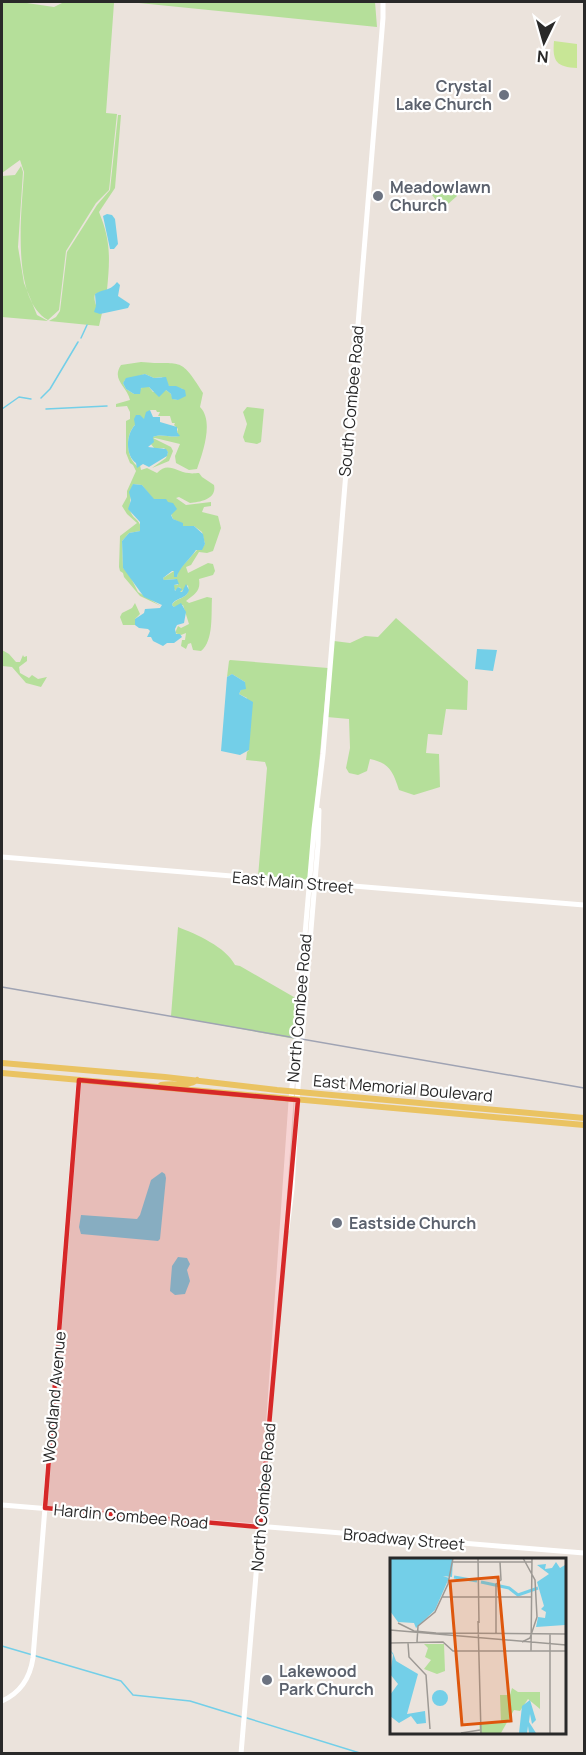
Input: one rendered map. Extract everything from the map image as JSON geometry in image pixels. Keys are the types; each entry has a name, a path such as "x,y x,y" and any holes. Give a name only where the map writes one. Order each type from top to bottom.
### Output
{"main road":[{"name":"South Combee Road","path":"312,883 315,815 319,800 383,2"},
{"name":"East Main Street","path":"2,857 585,906"},
{"name":"North Combee Road","path":"241,1754 283,1240 292,1189 295,1096 312,883"},
{"path":"2,1063 197,1080 295,1096"},
{"path":"52,1067 74,1074 79,1080"},
{"path":"2,1073 155,1087 295,1096"},
{"path":"79,1080 118,1073"},
{"name":"Woodland Avenue","path":"2,1701 15,1693 26,1681 33,1656 79,1080"},
{"path":"155,1087 172,1083 191,1084 197,1080"},
{"name":"East Memorial Boulevard","path":"295,1096 451,1106 507,1115"},
{"name":"East Memorial Boulevard","path":"295,1096 409,1110 507,1115"},
{"path":"409,1110 417,1107 451,1106"},
{"path":"507,1115 585,1118"},
{"path":"507,1115 585,1125"},
{"name":"Hardin Combee Road","path":"2,1505 260,1527"},
{"name":"Broadway Street","path":"260,1527 585,1553"}],"highlighted area":[{"path":"79,1080 298,1100 260,1527 45,1508"}],"green space":[{"path":"2,2 54,7 64,2 375,2 377,27 139,3 114,3 106,113 117,114 109,190 96,203 66,251 59,310 48,320 36,309 28,293 23,274 21,230 24,172 20,160 2,173"},
{"path":"554,41 577,44 577,68 560,65 557,62 554,54"},
{"path":"118,115 121,115 115,188 99,212 108,241 109,259 107,290 95,294 95,302 100,314 102,313 99,326 49,321 60,311 67,252 97,205 110,190"},
{"path":"21,166 23,172 18,247 24,283 37,315 48,321 2,317 2,176 15,175"},
{"path":"439,182 448,184 456,193 457,196 448,204 436,200 432,195 434,186"},
{"path":"141,362 178,364 189,372 203,393 200,407 204,413 207,428 197,469 189,470 176,463 175,456 180,444 155,438 153,438 171,447 173,451 169,461 152,468 166,458 168,452 164,448 155,449 150,443 153,437 179,436 178,429 175,423 172,423 170,416 158,416 160,412 156,410 150,410 144,420 142,418 135,420 128,440 133,462 137,466 140,465 141,470 147,468 157,473 169,467 184,472 199,473 214,485 211,497 203,501 190,503 179,497 176,498 186,505 211,502 211,506 204,507 202,512 218,516 221,528 213,551 199,552 191,565 186,567 188,573 208,563 213,564 215,571 213,575 199,579 198,589 186,601 189,603 207,597 212,598 210,634 201,651 193,650 191,643 186,649 181,646 186,633 181,635 175,633 178,626 181,628 189,624 183,605 174,607 172,605 186,596 188,585 180,593 181,588 178,587 177,591 174,589 174,585 178,585 176,579 164,580 163,578 174,571 177,577 178,571 197,550 203,547 205,544 202,532 194,526 183,526 173,519 165,499 153,499 142,485 133,484 130,509 140,524 140,531 129,533 122,541 123,568 128,572 138,592 161,606 140,596 120,571 120,536 137,523 122,506 136,471 126,453 126,421 130,419 130,412 127,406 116,407 116,404 130,400 119,379 118,370 121,365","holes":["145,374 154,378 162,377 169,386 183,389 178,400 173,399 166,390 153,392 149,387 144,386 134,394 126,389 123,383 125,380"]},
{"path":"247,407 264,409 261,442 257,444 245,442 243,437 247,424 243,412"},
{"path":"135,603 140,614 135,619 135,625 123,625 120,617 122,613 132,608"},
{"path":"396,618 468,681 467,710 446,709 442,735 428,734 426,753 439,754 440,787 414,795 399,790 390,769 377,761 370,759 367,771 358,775 349,773 346,768 350,748 349,719 327,717 334,641 350,643 365,636 378,637"},
{"path":"2,650 16,662 20,662 23,655 27,656 27,661 19,667 20,673 29,678 32,675 38,679 47,677 41,687 26,683 12,667 2,666"},
{"path":"230,660 328,668 308,881 258,877 267,768 265,762 246,760 249,750 247,698 239,694 245,682 232,674 227,677"},
{"path":"178,927 210,942 225,952 235,965 299,1000 295,1039 171,1016"}],"water":[{"path":"112,215 115,219 118,244 114,249 110,249 103,216"},
{"path":"117,282 120,285 118,296 130,304 128,308 100,314 94,312 95,294 109,289"},
{"path":"145,374 154,378 166,377 169,386 185,390 186,396 178,400 172,399 171,394 166,390 159,397 149,387 141,388 140,394 134,394 126,389 123,383 126,378"},
{"path":"150,410 153,417 160,417 160,422 177,427 180,436 153,437 154,442 148,447 166,449 167,456 149,467 143,464 137,468 128,450 128,439 135,425 136,415 144,419 146,412"},
{"path":"133,484 142,485 154,499 166,499 173,503 177,509 171,515 173,519 183,523 183,526 194,526 203,534 205,544 202,550 196,550 177,577 174,577 174,571 172,571 163,578 164,580 177,579 179,584 174,585 175,591 178,587 182,589 180,592 182,592 186,584 189,590 172,605 174,607 181,603 186,612 184,623 177,625 175,629 176,634 182,637 174,643 167,643 163,646 153,641 151,637 147,637 150,631 148,629 135,625 135,619 144,613 145,609 160,608 162,605 144,597 123,568 122,541 129,533 140,531 140,522 128,509 131,500 129,492"},
{"path":"477,649 497,650 493,671 475,669"},
{"path":"232,674 245,682 246,689 241,690 239,694 253,702 249,750 240,755 221,751 227,677"},
{"path":"162,1172 166,1178 158,1241 81,1234 79,1227 81,1215 137,1219 151,1180"},
{"path":"178,1257 187,1258 190,1264 187,1270 190,1281 185,1294 175,1295 170,1291 172,1266"}],"waterway":[{"path":"81,338 87,325"},
{"path":"41,398 50,389 78,342"},
{"path":"2,409 19,397 31,399"},
{"path":"46,409 107,406"},
{"path":"2,1646 121,1681 133,1695 190,1701 242,1717"},
{"path":"247,1718 363,1754"}],"railway":[{"path":"2,987 584,1088"}],"place":[{"name":"Crystal Lake Church","path":"504,95"},
{"name":"Meadowlawn Church","path":"378,196"},
{"name":"Eastside Church","path":"337,1223"},
{"name":"Lakewood Park Church","path":"267,1680"}]}
